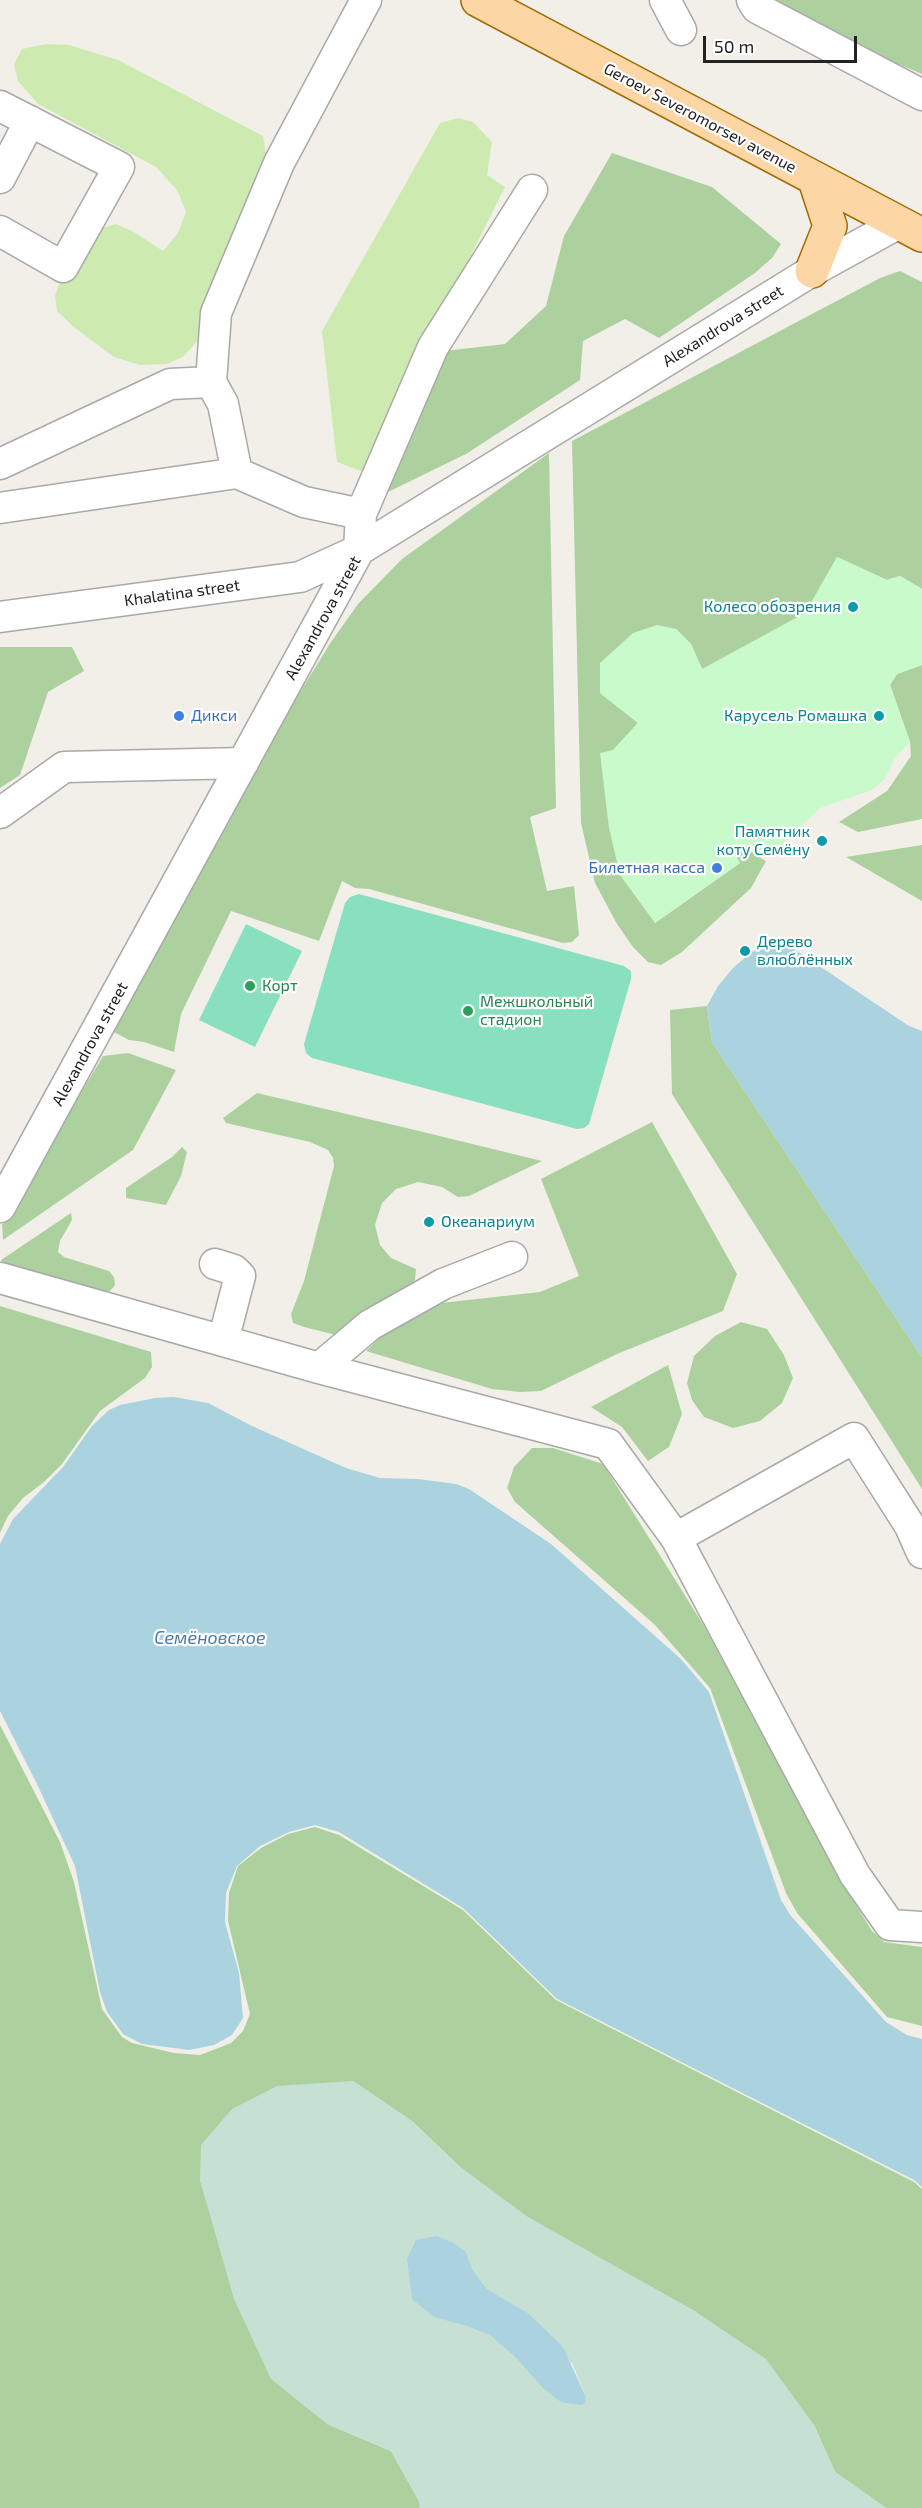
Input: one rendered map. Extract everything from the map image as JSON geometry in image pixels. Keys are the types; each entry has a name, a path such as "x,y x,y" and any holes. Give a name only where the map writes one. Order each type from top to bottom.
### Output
{"main road":[{"name":"Geroev Severomorsev avenue","path":"478,0 910,229"},
{"path":"812,271 830,226 815,180"}],"street":[{"path":"237,473 223,404 211,382 216,313 279,162 366,0"},
{"path":"665,0 681,30"},
{"path":"752,0 758,8 922,95"},
{"path":"0,106 119,167 63,267 0,231"},
{"path":"0,178 30,121"},
{"path":"359,550 361,514 433,346 532,190"},
{"name":"Alexandrova street","path":"0,1207 359,550 812,271 910,229"},
{"path":"0,464 170,384 211,382"},
{"path":"0,508 237,473 304,502 361,514"},
{"name":"Khalatina street","path":"0,617 300,577 359,550"},
{"path":"0,813 64,767 243,763"},
{"path":"319,1368 370,1325 443,1284 512,1257"},
{"path":"215,1264 234,1270 240,1276 223,1341"},
{"path":"0,1278 319,1368 609,1444 676,1538 855,1875 890,1925 922,1926"},
{"path":"676,1538 854,1438 910,1526 922,1553"}],"green space":[{"path":"776,0 922,0 922,74 882,57"},
{"path":"46,44 69,45 118,60 263,136 266,154 222,262 200,338 184,356 167,364 140,365 114,357 75,328 57,311 55,296 64,270 99,229 116,224 134,232 163,251 178,233 186,212 177,190 156,167 38,104 18,81 14,64 22,49"},
{"path":"458,118 473,122 492,142 487,175 505,187 363,472 337,462 322,331 440,123"},
{"path":"612,153 712,187 781,244 772,258 755,273 659,338 625,319 583,341 580,380 466,454 386,493 387,473 445,351 505,344 546,306 564,236"},
{"path":"900,271 922,282 922,589 900,576 887,580 837,557 885,778 871,790 838,801 702,669 691,644 676,629 600,693 638,723 613,750 655,923 740,863 736,856 746,849 766,861 751,888 682,952 661,965 648,962 633,947 617,924 595,883 581,823 572,441 880,278"},
{"path":"549,453 556,808 530,817 547,891 574,886 579,935 572,942 563,943 369,889 355,888 342,881 319,941 231,911 181,1014 174,1052 144,1042 129,1040 110,1030 284,718 331,642 358,604 402,559"},
{"path":"837,557 886,580 900,576 922,589 922,665 897,674 890,685 910,742 895,758 885,778 871,790 820,808 775,851 746,849 736,856 740,863 655,923 620,875 609,828 600,753 613,750 638,723 600,693 600,663 633,633 657,625 676,629 691,644 702,669 805,613"},
{"path":"0,647 72,647 84,671 48,692 20,775 0,788"},
{"path":"922,665 922,819 858,832 839,822 887,791 911,756 910,742 890,685 897,674"},
{"path":"922,845 922,901 846,857"},
{"name":"Межшкольный стадион","path":"359,894 624,966 631,971 631,979 589,1124 577,1129 312,1058 306,1053 304,1044 345,903 350,897"},
{"name":"Корт","path":"246,924 302,951 255,1047 199,1020"},
{"path":"707,1006 712,1042 922,1357 922,1489 672,1094 670,1010"},
{"path":"128,1053 176,1070 133,1150 3,1240 2,1225 103,1056"},
{"path":"257,1093 542,1161 469,1196 458,1197 442,1187 418,1182 396,1189 382,1203 375,1225 380,1245 391,1258 416,1269 415,1280 403,1294 336,1335 293,1323 291,1314 304,1281 334,1166 333,1158 328,1150 310,1142 226,1123 223,1118"},
{"path":"652,1122 737,1274 723,1311 617,1354 541,1391 520,1392 492,1389 366,1351 389,1329 441,1303 540,1292 579,1276 541,1179"},
{"path":"182,1147 187,1152 181,1176 166,1205 126,1198 126,1188 172,1157"},
{"path":"71,1213 72,1220 60,1241 58,1252 64,1257 109,1271 114,1277 115,1285 110,1291 99,1293 4,1265 1,1260"},
{"path":"0,1306 151,1352 152,1367 145,1378 100,1411 62,1464 23,1498 8,1516 0,1533"},
{"path":"741,1322 767,1329 784,1355 793,1378 782,1403 760,1421 733,1428 704,1417 692,1400 687,1383 694,1356 715,1336"},
{"path":"668,1365 682,1414 669,1447 648,1461 622,1427 591,1407"},
{"path":"532,1448 553,1448 603,1464 704,1626 839,1877 872,1931 884,1942 922,1947 922,2026 887,2017 797,1913 786,1893 710,1688 655,1625 515,1502 507,1488 514,1467"},
{"path":"0,1725 60,1842 74,1882 102,2009 122,2037 132,2043 174,2053 200,2055 231,2043 243,2031 250,2014 228,1921 229,1893 238,1866 261,1848 288,1834 315,1827 339,1835 463,1910 556,2000 914,2182 922,2189 922,2508 886,2508 835,2472 814,2425 696,2312 528,2218 460,2167 413,2122 353,2081 200,2180 210,2213 327,2424 391,2451 419,2501 420,2508 0,2508"},
{"path":"353,2081 413,2122 460,2167 528,2217 696,2312 766,2359 814,2425 835,2472 886,2508 420,2508 419,2501 391,2451 327,2424 271,2379 234,2299 200,2180 201,2145 232,2109 277,2086","holes":["466,2252 472,2269 487,2289 528,2313 573,2365 586,2397 518,2360 491,2336 467,2326"]}],"water":[{"path":"776,937 909,1026 922,1031 922,1357 712,1042 707,1006 718,986 749,954"},
{"name":"Семёновское","path":"174,1397 208,1403 252,1426 346,1468 380,1478 418,1479 456,1484 469,1489 551,1544 681,1659 709,1692 781,1900 791,1916 886,2022 907,2035 922,2039 922,2187 914,2180 557,1999 463,1908 339,1832 315,1825 289,1832 260,1846 237,1866 226,1893 225,1922 239,1973 243,2018 232,2035 214,2045 189,2050 142,2044 123,2034 107,2012 100,1992 75,1866 0,1711 0,1544 13,1519 63,1467 92,1426 109,1410 120,1405 155,1398"},
{"path":"436,2236 452,2242 466,2252 472,2269 487,2289 528,2313 563,2347 586,2397 585,2403 581,2405 561,2402 544,2389 518,2360 491,2336 467,2326 434,2317 412,2299 407,2259 416,2240"}],"place":[{"name":"Колесо обозрения","path":"853,607"},
{"name":"Дикси","path":"179,716"},
{"name":"Карусель Ромашка","path":"879,716"},
{"name":"Памятник коту Семёну","path":"822,841"},
{"name":"Билетная касса","path":"717,868"},
{"name":"Дерево влюблённых","path":"745,951"},
{"name":"Корт","path":"250,986"},
{"name":"Межшкольный стадион","path":"468,1011"},
{"name":"Океанариум","path":"429,1222"}]}
